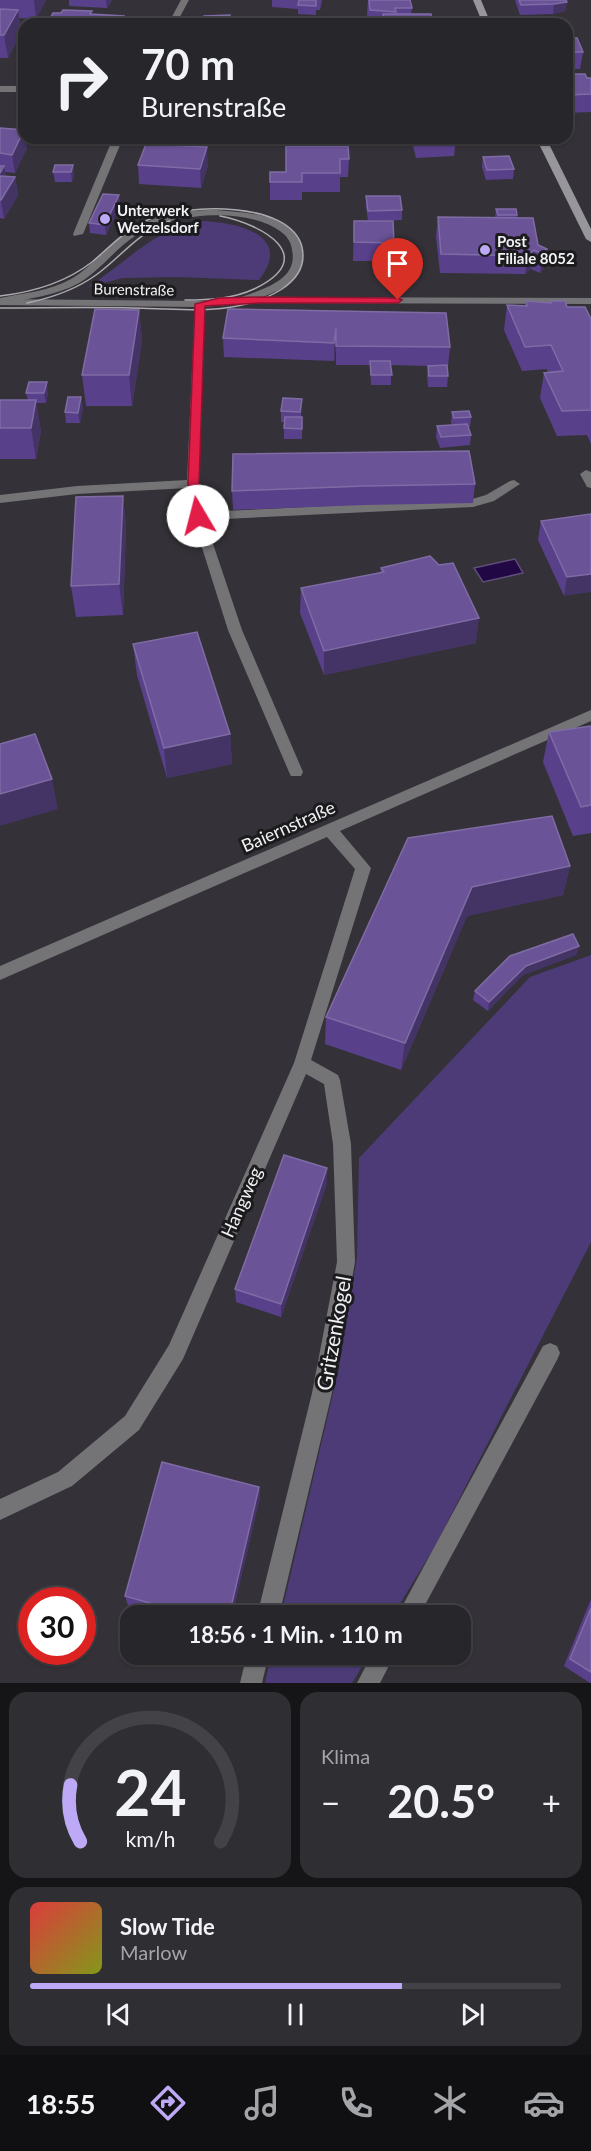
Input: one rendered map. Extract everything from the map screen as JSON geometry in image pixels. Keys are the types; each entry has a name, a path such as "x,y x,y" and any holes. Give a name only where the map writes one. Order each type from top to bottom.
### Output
{"main road":[{"path":"477,0 484,18"},
{"path":"544,144 591,239"}],"street":[{"path":"175,18 185,0"},
{"path":"0,88 18,89"},
{"path":"78,234 116,144"},
{"path":"0,302 47,292 72,282 94,269 131,234 148,225 167,218 215,213 240,213 264,220 289,234 298,249 298,262 286,280 272,289 240,301"},
{"name":"Burenstraße","path":"0,302 200,304 240,301 591,301"},
{"path":"200,304 193,484 198,516 235,630 296,772"},
{"path":"0,499 77,490 193,484"},
{"path":"198,516 473,503 490,498 514,484"},
{"name":"Baiernstraße","path":"0,973 591,715"},
{"name":"Hangweg","path":"0,1510 65,1479 132,1423 176,1352 302,1063 363,868 328,829"},
{"name":"Gritzenkogel","path":"271,1605 322,1393 346,1262 342,1144 332,1080 302,1063"},
{"path":"413,1605 550,1353"},
{"path":"251,1683 255,1665"},
{"path":"368,1683 378,1665"}],"shaded area":[{"path":"201,221 244,228 265,241 270,252 268,264 259,280 178,277 123,278 88,287 155,239 184,225"},
{"path":"515,559 523,573 483,582 474,568"},
{"path":"591,955 591,1242 434,1548 399,1605 283,1605 339,1368 357,1257 359,1158 530,977"},
{"path":"269,1665 363,1665 352,1683 265,1683"}],"building":[{"path":"299,0 316,0 316,6 298,5"},
{"path":"369,0 410,0 412,8 395,8 396,12 370,10"},
{"path":"519,0 566,0 567,2 521,5"},
{"path":"0,9 18,10 4,35 0,35"},
{"path":"63,10 92,11 90,14 124,16 123,18 50,18 53,13 61,13"},
{"path":"383,14 431,14 431,18 384,18"},
{"path":"230,15 230,18 204,18 204,16"},
{"path":"573,38 577,38 583,52 573,52"},
{"path":"573,74 585,74 587,78 591,78 591,94 573,95"},
{"path":"0,128 18,130 18,142 12,155 0,153"},
{"path":"146,144 207,147 200,169 138,165"},
{"path":"286,146 348,146 349,159 340,159 340,173 302,173 302,182 270,182 270,172 286,172"},
{"path":"509,156 514,169 487,170 483,157"},
{"path":"55,165 73,165 71,172 53,172"},
{"path":"0,176 15,177 1,200 0,200"},
{"path":"103,194 119,195 105,225 89,223"},
{"path":"366,196 400,196 402,210 368,211"},
{"path":"496,209 516,209 517,215 498,215"},
{"path":"438,217 533,218 538,245 547,249 542,254 534,250 528,256 441,254"},
{"path":"354,221 393,221 394,243 354,242"},
{"path":"526,301 551,303 550,301 565,301 567,307 585,307 591,319 591,410 562,411 544,373 563,371 551,345 525,347 507,305 527,306"},
{"path":"95,309 139,310 129,375 82,375"},
{"path":"228,309 446,313 450,347 336,346 336,328 334,343 223,338"},
{"path":"370,361 390,361 392,375 371,375"},
{"path":"447,365 448,376 429,376 428,366"},
{"path":"29,382 47,382 44,393 26,393"},
{"path":"68,397 81,397 78,413 65,412"},
{"path":"283,398 302,399 300,412 281,411"},
{"path":"0,400 36,400 31,428 0,428"},
{"path":"469,411 471,417 454,418 452,412"},
{"path":"285,417 302,417 302,429 284,428"},
{"path":"467,424 471,435 441,437 437,426"},
{"path":"469,451 475,484 232,491 233,454"},
{"path":"123,496 119,584 71,586 76,497"},
{"path":"591,514 591,574 567,577 541,521"},
{"path":"430,556 439,565 453,563 479,618 324,651 301,588 384,572 381,568"},
{"path":"197,632 230,734 164,748 133,644"},
{"path":"591,726 591,805 581,807 549,732"},
{"path":"35,734 52,779 0,794 0,744"},
{"path":"552,816 570,866 472,887 405,1043 326,1017 408,838"},
{"path":"573,934 579,946 526,966 489,1002 475,991 510,956"},
{"path":"284,1155 327,1168 281,1304 235,1289"},
{"path":"162,1462 259,1487 232,1605 156,1605 125,1596"},
{"path":"591,1608 591,1672 570,1659"}],"tram line":[{"path":"0,296 37,289 71,276 92,262 134,227 150,219 187,210 235,210 258,214 278,221 293,232 302,247 303,260 292,281 265,298 228,308 189,310 0,308"},
{"path":"185,300 238,295 254,289 273,277 283,265 284,254 278,243 267,234 252,226 220,216"},
{"path":"27,303 63,293 80,285 105,268 139,238 170,221"}],"place":[{"name":"Unterwerk Wetzelsdorf","path":"105,219"},
{"name":"Post Filiale 8052","path":"485,250"}],"route":[{"path":"198,516 193,484 200,304 260,300 398,300"}]}
